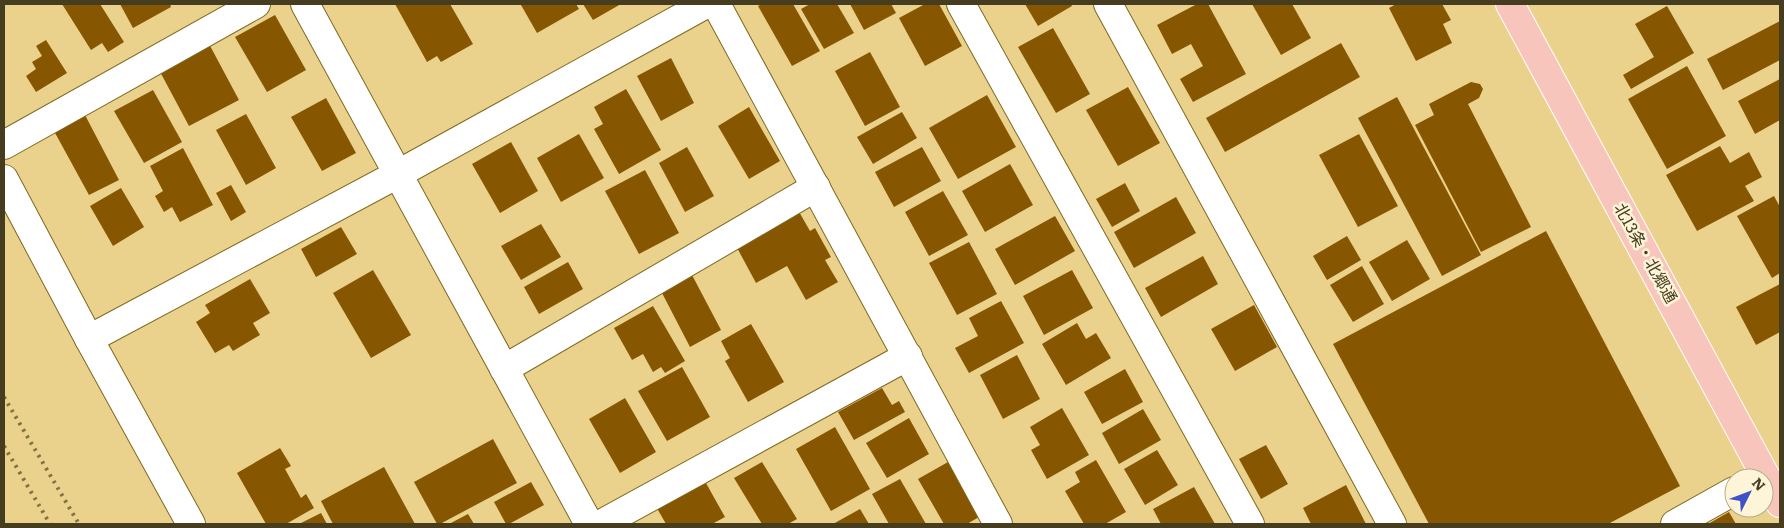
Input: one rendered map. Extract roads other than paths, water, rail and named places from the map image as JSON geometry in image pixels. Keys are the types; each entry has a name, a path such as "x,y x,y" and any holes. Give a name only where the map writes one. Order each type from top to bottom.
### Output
{"main road":[{"name":"北13条・北郷通","path":"1510,4 1748,442 1765,468"},
{"name":"北13条・北郷通","path":"1774,488 1780,504"}],"street":[{"path":"4,145 256,4"},
{"path":"305,4 589,524"},
{"path":"89,339 398,174 706,4"},
{"path":"716,4 998,524"},
{"path":"961,4 1250,524"},
{"path":"1108,4 1392,524"},
{"path":"4,179 89,339 191,524"},
{"path":"504,369 816,187"},
{"path":"601,524 908,356"},
{"path":"1675,524 1724,497"}],"railway":[{"path":"4,397 79,524"},
{"path":"4,446 50,524"}]}
